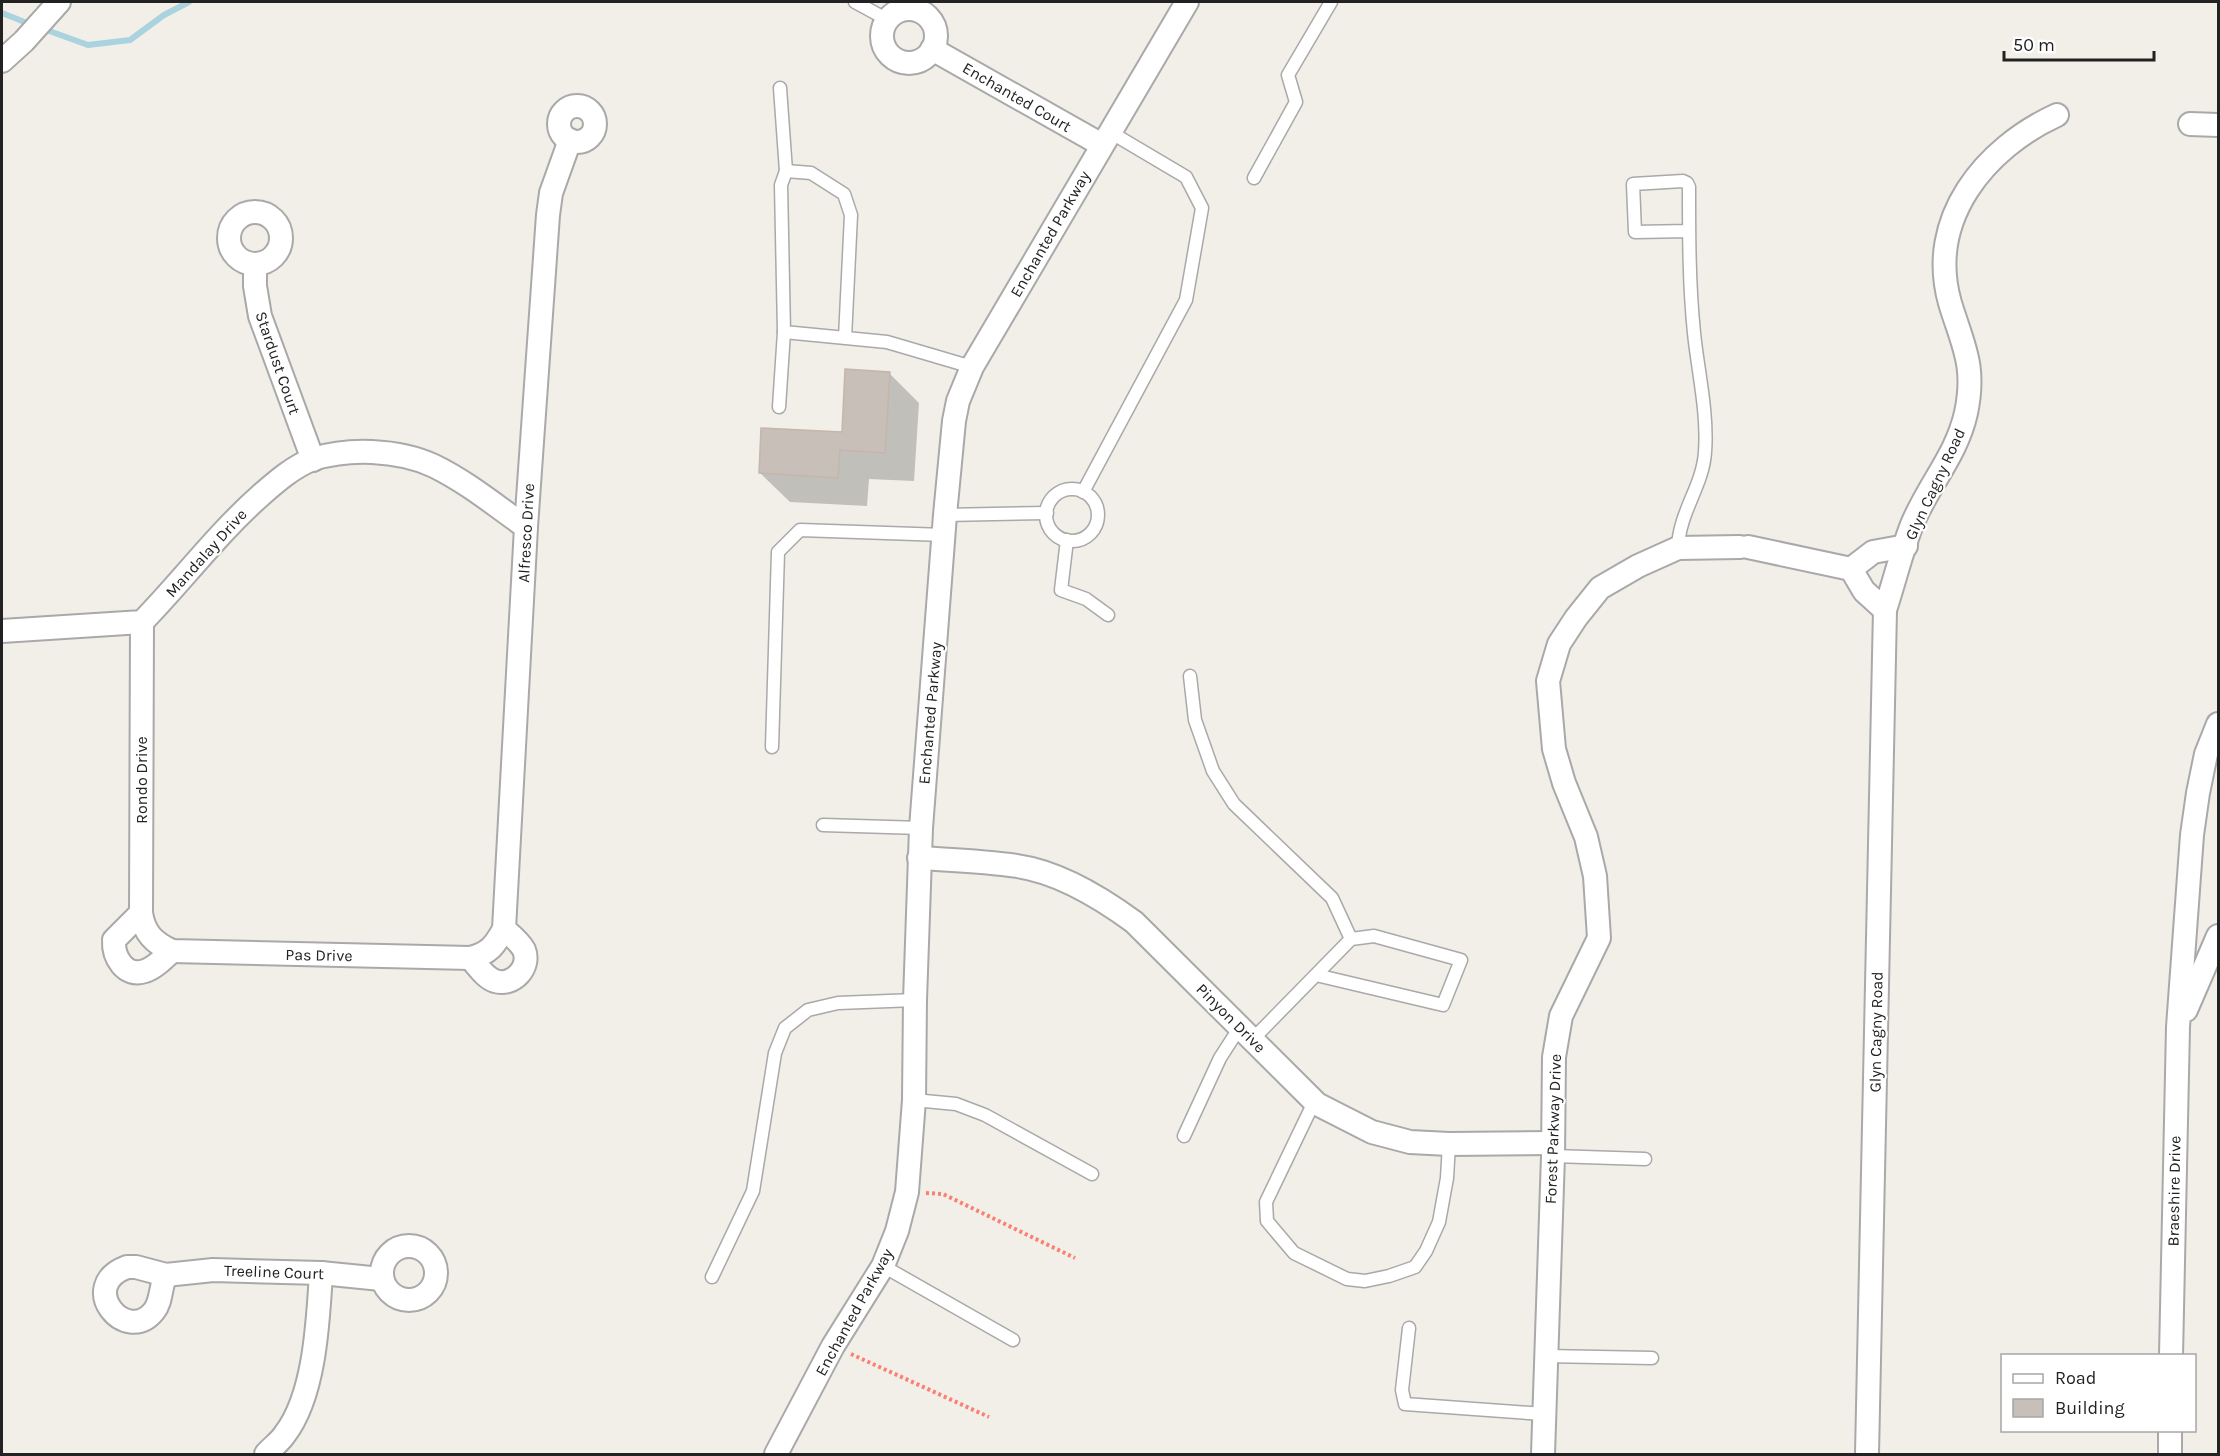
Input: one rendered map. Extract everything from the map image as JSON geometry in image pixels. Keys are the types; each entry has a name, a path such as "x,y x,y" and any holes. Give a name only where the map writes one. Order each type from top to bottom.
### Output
{"street":[{"path":"2,62 59,2"},
{"name":"Enchanted Parkway","path":"776,1455 833,1346 883,1266 897,1231 908,1192 914,1100 919,858 944,525 958,401 972,367 1187,2"},
{"path":"916,6 932,22 935,40 927,56 910,63 900,62 892,57 883,45 881,36 883,27 897,12 916,6"},
{"name":"Enchanted Court","path":"932,49 1106,139"},
{"name":"Glyn Cagny Road","path":"1867,1455 1885,610 1912,527 1959,438 1966,410 1971,375 1965,343 1949,301 1944,260 1949,227 1962,197 1979,173 2000,151 2036,125 2057,115"},
{"path":"2190,124 2218,125"},
{"name":"Alfresco Drive","path":"481,954 504,929 526,527 548,215 551,193 570,140"},
{"name":"Stardust Court","path":"255,265 255,286 260,316 313,460"},
{"name":"Mandalay Drive","path":"142,622 175,588 231,521 291,471 313,460 350,451 392,453 432,465 458,479 526,527"},
{"name":"Glyn Cagny Road","path":"1851,569 1873,552 1906,546"},
{"name":"Forest Parkway Drive","path":"1543,1455 1554,1057 1561,1016 1599,938 1595,876 1586,837 1564,783 1554,749 1548,681 1559,644 1600,588 1638,566 1678,548 1744,547 1851,569"},
{"path":"1851,569 1864,591 1885,610"},
{"path":"2,631 142,622"},
{"name":"Rondo Drive","path":"142,622 141,913 143,925 149,936 172,951"},
{"name":"Braeshire Drive","path":"2171,1354 2178,1028 2198,793 2206,754 2218,724"},
{"name":"Pinyon Drive","path":"919,858 1019,866 1055,877 1107,903 1134,922 1314,1102 1372,1132 1410,1142 1553,1150"},
{"path":"141,913 114,940 114,949 122,966 139,973 147,971 172,951"},
{"path":"481,954 493,981 502,982 513,979 520,973 526,957 523,947 504,929"},
{"name":"Braeshire Drive","path":"2178,1028 2218,936"},
{"name":"Pas Drive","path":"172,951 481,954"},
{"name":"Treeline Court","path":"166,1275 213,1270 321,1273 381,1279"},
{"path":"266,1455 286,1434 301,1404 317,1329 321,1273"},
{"path":"2170,1432 2170,1455"}],"lane":[{"path":"855,2 888,20"},
{"path":"1254,178 1296,102 1288,75 1331,2"},
{"path":"779,407 784,332 781,185 786,171 780,88"},
{"path":"1083,492 1186,300 1202,208 1186,177 1106,139"},
{"path":"786,171 811,172 844,194 848,204 851,215 845,338"},
{"path":"1678,548 1679,531 1701,472 1705,452 1704,420 1690,295 1689,231 1687,183 1683,181 1633,184 1635,232 1689,231"},
{"path":"784,332 888,342 972,367"},
{"path":"1070,489 1083,492 1092,498 1096,505 1098,521 1095,528 1083,539 1067,540 1053,532 1049,526 1047,513 1050,502 1062,491 1070,489"},
{"path":"772,747 778,552 800,530 944,525 1047,513"},
{"path":"1067,540 1061,590 1086,599 1108,615"},
{"path":"1190,676 1195,720 1213,771 1234,804 1332,898 1351,939"},
{"path":"823,825 921,828"},
{"path":"1184,1136 1220,1058 1316,975 1351,939 1374,936 1461,960 1443,1005 1316,975"},
{"path":"712,1277 753,1191 775,1053 785,1028 808,1010 838,1003 915,1000"},
{"path":"914,1100 956,1104 985,1115 1092,1174"},
{"path":"1314,1102 1266,1202 1267,1221 1294,1253 1347,1279 1365,1281 1415,1267 1426,1251 1439,1222 1447,1178 1449,1144"},
{"path":"1553,1150 1645,1159"},
{"path":"883,1266 1013,1340"},
{"path":"1409,1329 1402,1390 1405,1404 1543,1414"},
{"path":"1545,1356 1653,1358"}],"path":[{"path":"908,1192 943,1194 1075,1258"},
{"path":"833,1346 989,1417"}],"building":[{"path":"845,369 890,372 885,453 840,450 838,478 759,473 761,428 842,432"}],"waterway":[{"path":"41,28 88,45 130,40 164,15 189,2"},
{"path":"2,13 32,25"}]}
